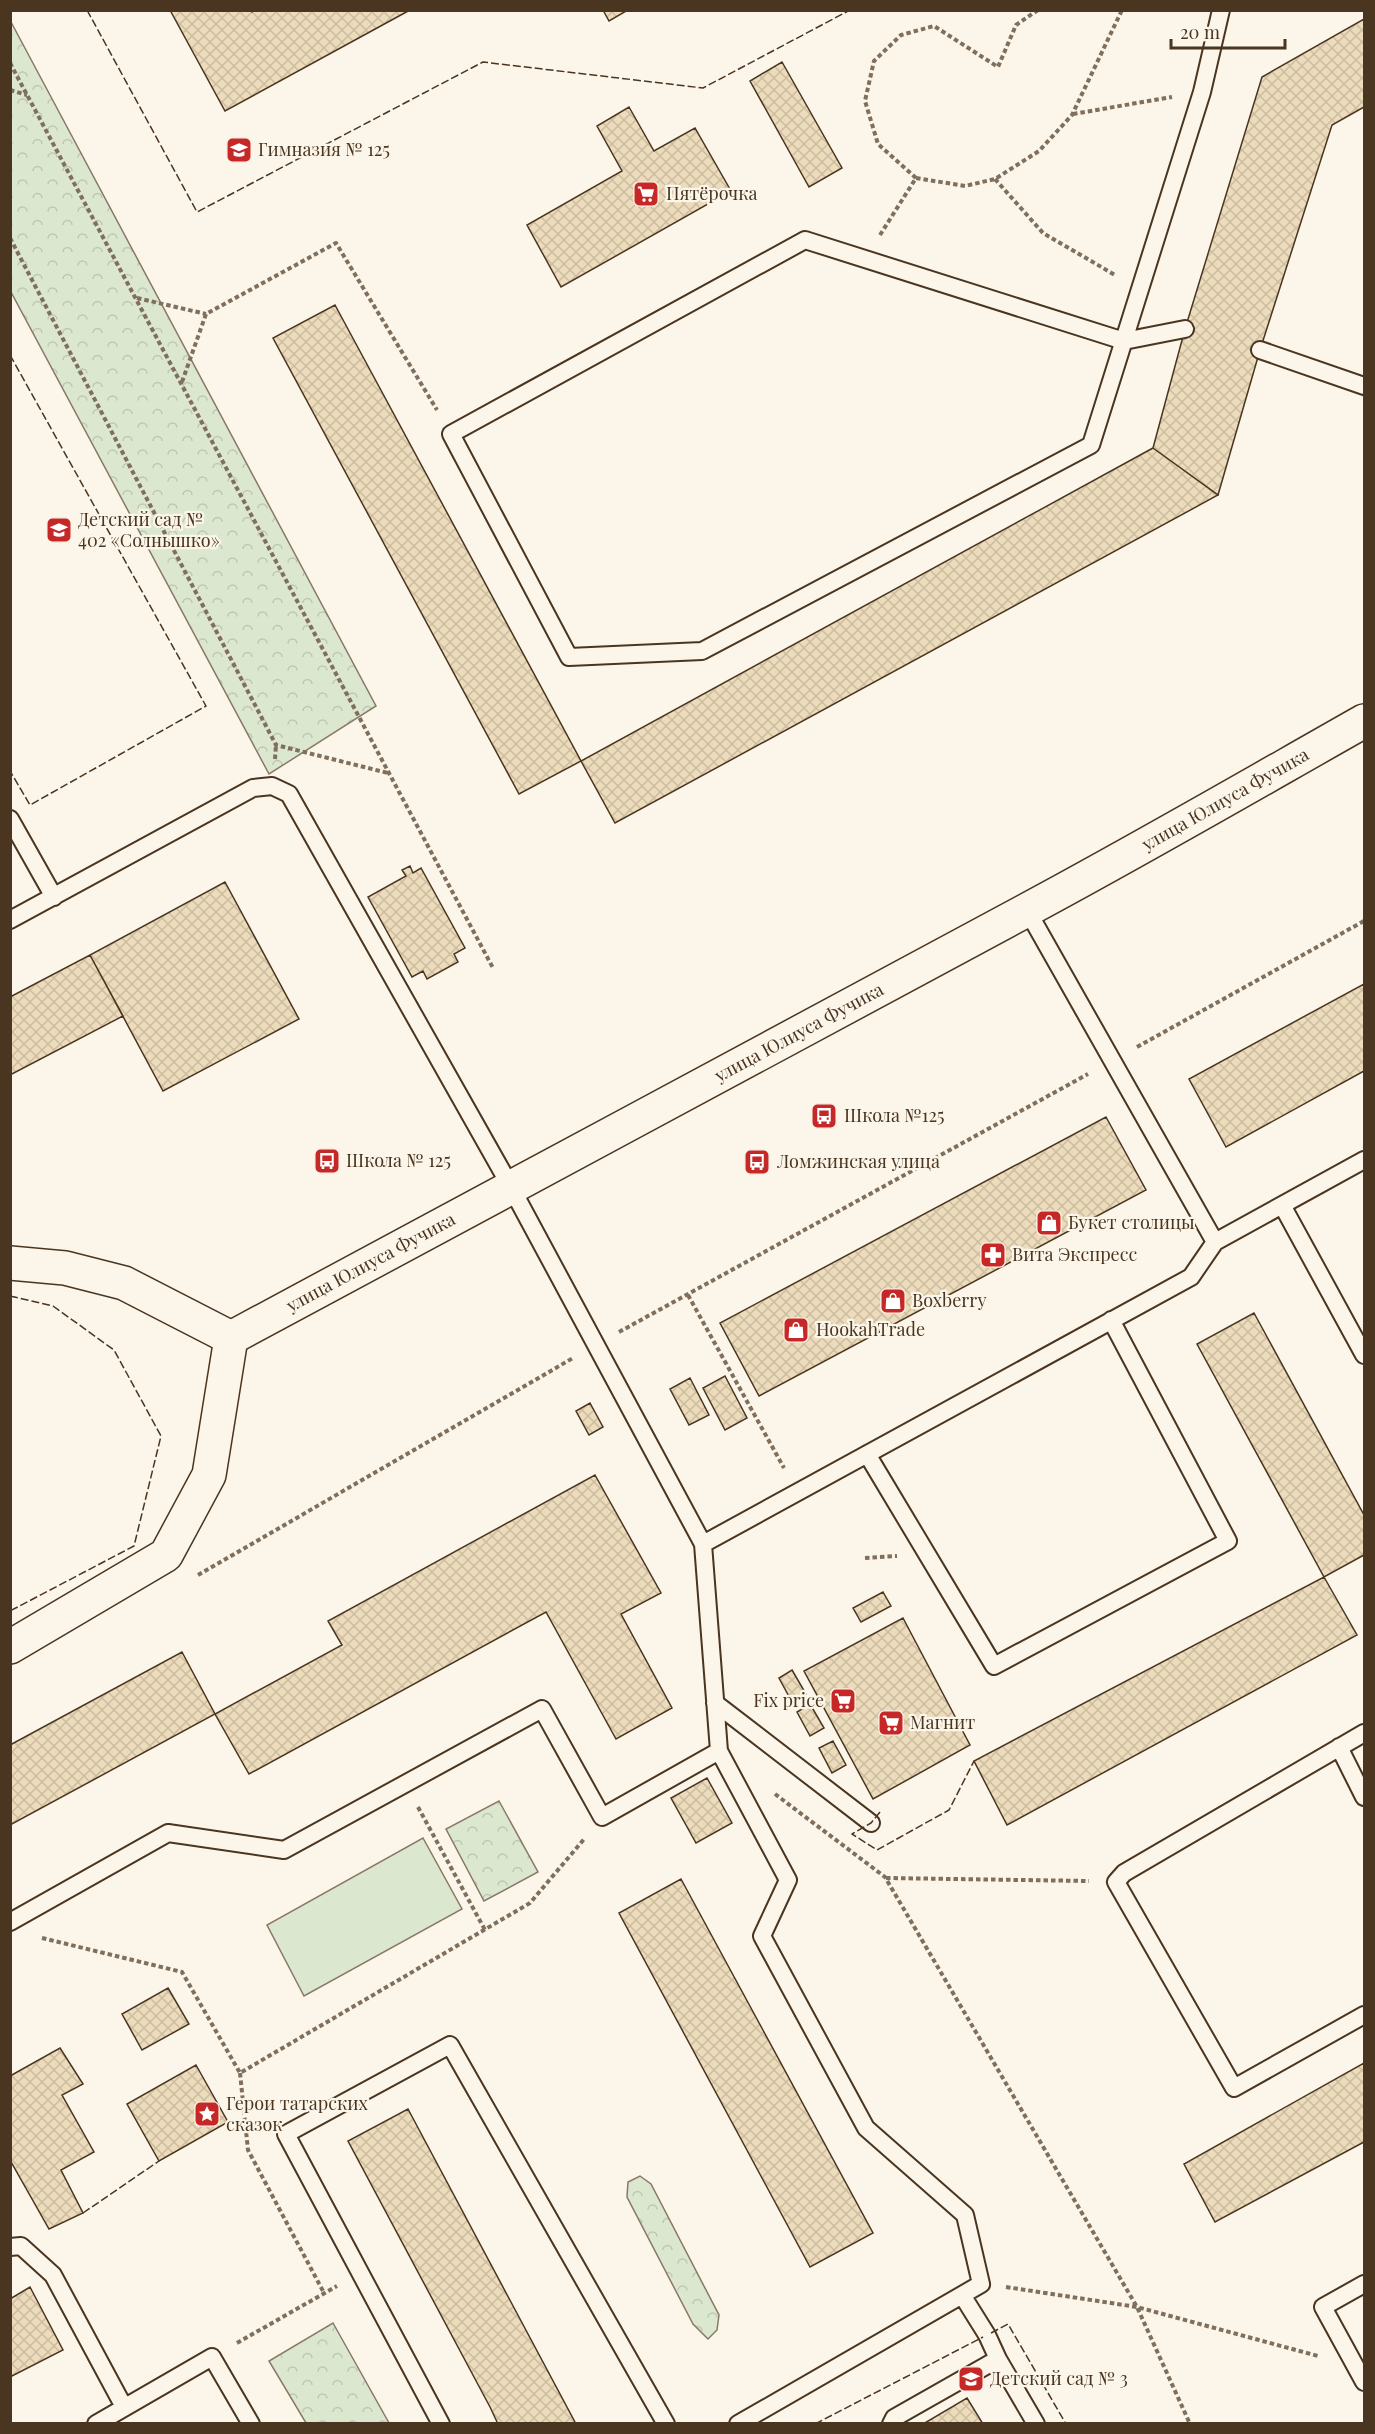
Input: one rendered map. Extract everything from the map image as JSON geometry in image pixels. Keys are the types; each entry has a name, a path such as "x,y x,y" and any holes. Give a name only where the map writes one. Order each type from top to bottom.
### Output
{"main road":[{"name":"улица Юлиуса Фучика","path":"231,1338 512,1189 703,1083 1027,910 1365,721"},
{"path":"10,1263 64,1268 124,1283 231,1338 209,1475 166,1555 10,1647"}],"lane":[{"path":"1185,329 1124,341 806,240 451,434 569,657 702,651 1091,445 1124,341 1202,92 1221,10"},
{"path":"1260,350 1365,386"},
{"path":"10,921 253,788 272,786 289,794 512,1189 703,1544 719,1751 788,1880 762,1936 866,2128 965,2215 981,2284 738,2424"},
{"path":"10,819 54,897"},
{"path":"1027,910 1215,1242"},
{"path":"703,1544 1191,1277 1215,1242 1365,1160"},
{"path":"1282,1205 1365,1355"},
{"path":"867,1454 994,1666 1228,1541 1112,1320"},
{"path":"715,1703 871,1823"},
{"path":"10,1922 168,1833 284,1850 542,1709 602,1817 719,1751"},
{"path":"1365,1733 1124,1873 1116,1882 1234,2088 1365,2015"},
{"path":"1339,1747 1365,1797"},
{"path":"441,2424 286,2134 450,2045 666,2424"},
{"path":"10,2247 21,2246 53,2275 124,2407"},
{"path":"1360,2374 1323,2307 1365,2284"},
{"path":"962,2295 1036,2424"},
{"path":"96,2424 212,2357 251,2424"},
{"path":"891,2424 894,2418 998,2359"}],"path":[{"path":"1038,10 1016,25 998,68 934,26 901,35 874,61 865,101 878,144 916,178 965,186 995,179 1039,151 1072,115 1122,10"},
{"path":"10,63 493,968"},
{"path":"10,90 28,96"},
{"path":"1072,115 1202,92"},
{"path":"865,259 916,178"},
{"path":"995,179 1043,233 1140,290"},
{"path":"10,238 276,745 389,773"},
{"path":"182,383 206,314 336,243 451,434"},
{"path":"136,297 206,314"},
{"path":"195,1576 596,1346 1365,921"},
{"path":"688,1295 797,1492"},
{"path":"405,1783 484,1930"},
{"path":"775,1793 885,1878 1137,2307 1190,2424"},
{"path":"240,2073 530,1903 602,1817"},
{"path":"885,1878 1116,1882"},
{"path":"33,1936 182,1972 240,2073 248,2150 324,2293"},
{"path":"212,2357 360,2272"},
{"path":"981,2284 1137,2307 1360,2374"}],"green space":[{"path":"11,22 376,706 269,774 11,292"},
{"path":"499,1801 538,1872 484,1901 446,1829"},
{"path":"423,1838 462,1909 304,1996 267,1925"},
{"path":"640,2176 651,2184 719,2315 717,2330 708,2339 693,2324 627,2197 628,2182"},
{"path":"333,2323 389,2423 306,2423 269,2361"}],"building":[{"path":"170,10 251,10 252,12 255,10 410,10 225,111"},
{"path":"603,10 628,10 609,21"},
{"path":"1364,19 1364,107 1332,125 1260,350 1218,495 1153,448 1185,329 1262,77"},
{"path":"782,62 842,168 809,187 750,81"},
{"path":"629,107 654,151 695,128 731,191 561,287 527,225 622,171 597,126"},
{"path":"335,305 581,761 519,794 273,338"},
{"path":"1153,448 1218,495 615,823 581,761"},
{"path":"410,866 413,873 421,868 465,948 454,954 458,962 427,979 423,971 412,977 368,897 406,876 402,870"},
{"path":"225,882 299,1019 163,1091 90,955"},
{"path":"90,955 123,1016 10,1075 10,997"},
{"path":"1364,984 1364,1071 1226,1147 1189,1079"},
{"path":"1106,1117 1146,1190 759,1396 720,1323"},
{"path":"1254,1313 1364,1515 1364,1555 1324,1577 1197,1344"},
{"path":"725,1376 747,1418 725,1430 703,1388"},
{"path":"690,1378 709,1415 689,1425 670,1389"},
{"path":"590,1403 603,1427 589,1435 576,1411"},
{"path":"595,1475 661,1593 621,1614 672,1708 616,1739 546,1612 249,1774 215,1714 342,1645 328,1621"},
{"path":"1324,1577 1357,1635 1007,1825 974,1761"},
{"path":"883,1592 891,1606 861,1622 853,1608"},
{"path":"903,1618 970,1745 873,1799 804,1671"},
{"path":"182,1652 215,1714 10,1825 10,1745"},
{"path":"792,1670 806,1694 792,1702 779,1678"},
{"path":"810,1704 824,1728 810,1736 797,1712"},
{"path":"833,1741 846,1765 832,1773 819,1748"},
{"path":"707,1778 732,1823 696,1843 671,1798"},
{"path":"681,1879 873,2233 810,2267 619,1913"},
{"path":"168,1988 189,2024 142,2050 122,2014"},
{"path":"60,2048 83,2084 62,2095 94,2152 61,2170 83,2213 49,2229 10,2160 10,2076"},
{"path":"1364,2063 1364,2142 1215,2222 1184,2164"},
{"path":"196,2065 228,2122 159,2161 127,2104"},
{"path":"408,2109 576,2424 498,2424 348,2141"},
{"path":"30,2287 63,2350 10,2377 10,2299"},
{"path":"967,2398 983,2424 923,2424"}],"fence":[{"path":"87,10 197,212 483,62 703,88 850,10"},
{"path":"10,355 206,706 30,805 10,771"},
{"path":"10,1296 53,1306 114,1350 161,1436 134,1546 10,1611"},
{"path":"880,1812 871,1823 852,1834 877,1850 949,1810 974,1761"},
{"path":"83,2213 159,2161"},
{"path":"991,2333 1008,2324 1066,2424"},
{"path":"815,2424 983,2337"}],"place":[{"name":"Гимназия № 125","path":"239,150"},
{"name":"Пятёрочка","path":"646,194"},
{"name":"Детский сад № 402 «Солнышко»","path":"59,530"},
{"name":"Школа №125","path":"824,1116"},
{"name":"Школа № 125","path":"327,1161"},
{"name":"Ломжинская улица","path":"757,1162"},
{"name":"Букет столицы","path":"1049,1223"},
{"name":"Вита Экспресс","path":"993,1255"},
{"name":"Boxberry","path":"893,1301"},
{"name":"HookahTrade","path":"796,1330"},
{"name":"Fix price","path":"843,1701"},
{"name":"Магнит","path":"891,1723"},
{"name":"Герои татарских сказок","path":"207,2114"},
{"name":"Детский сад № 3","path":"971,2379"}]}
